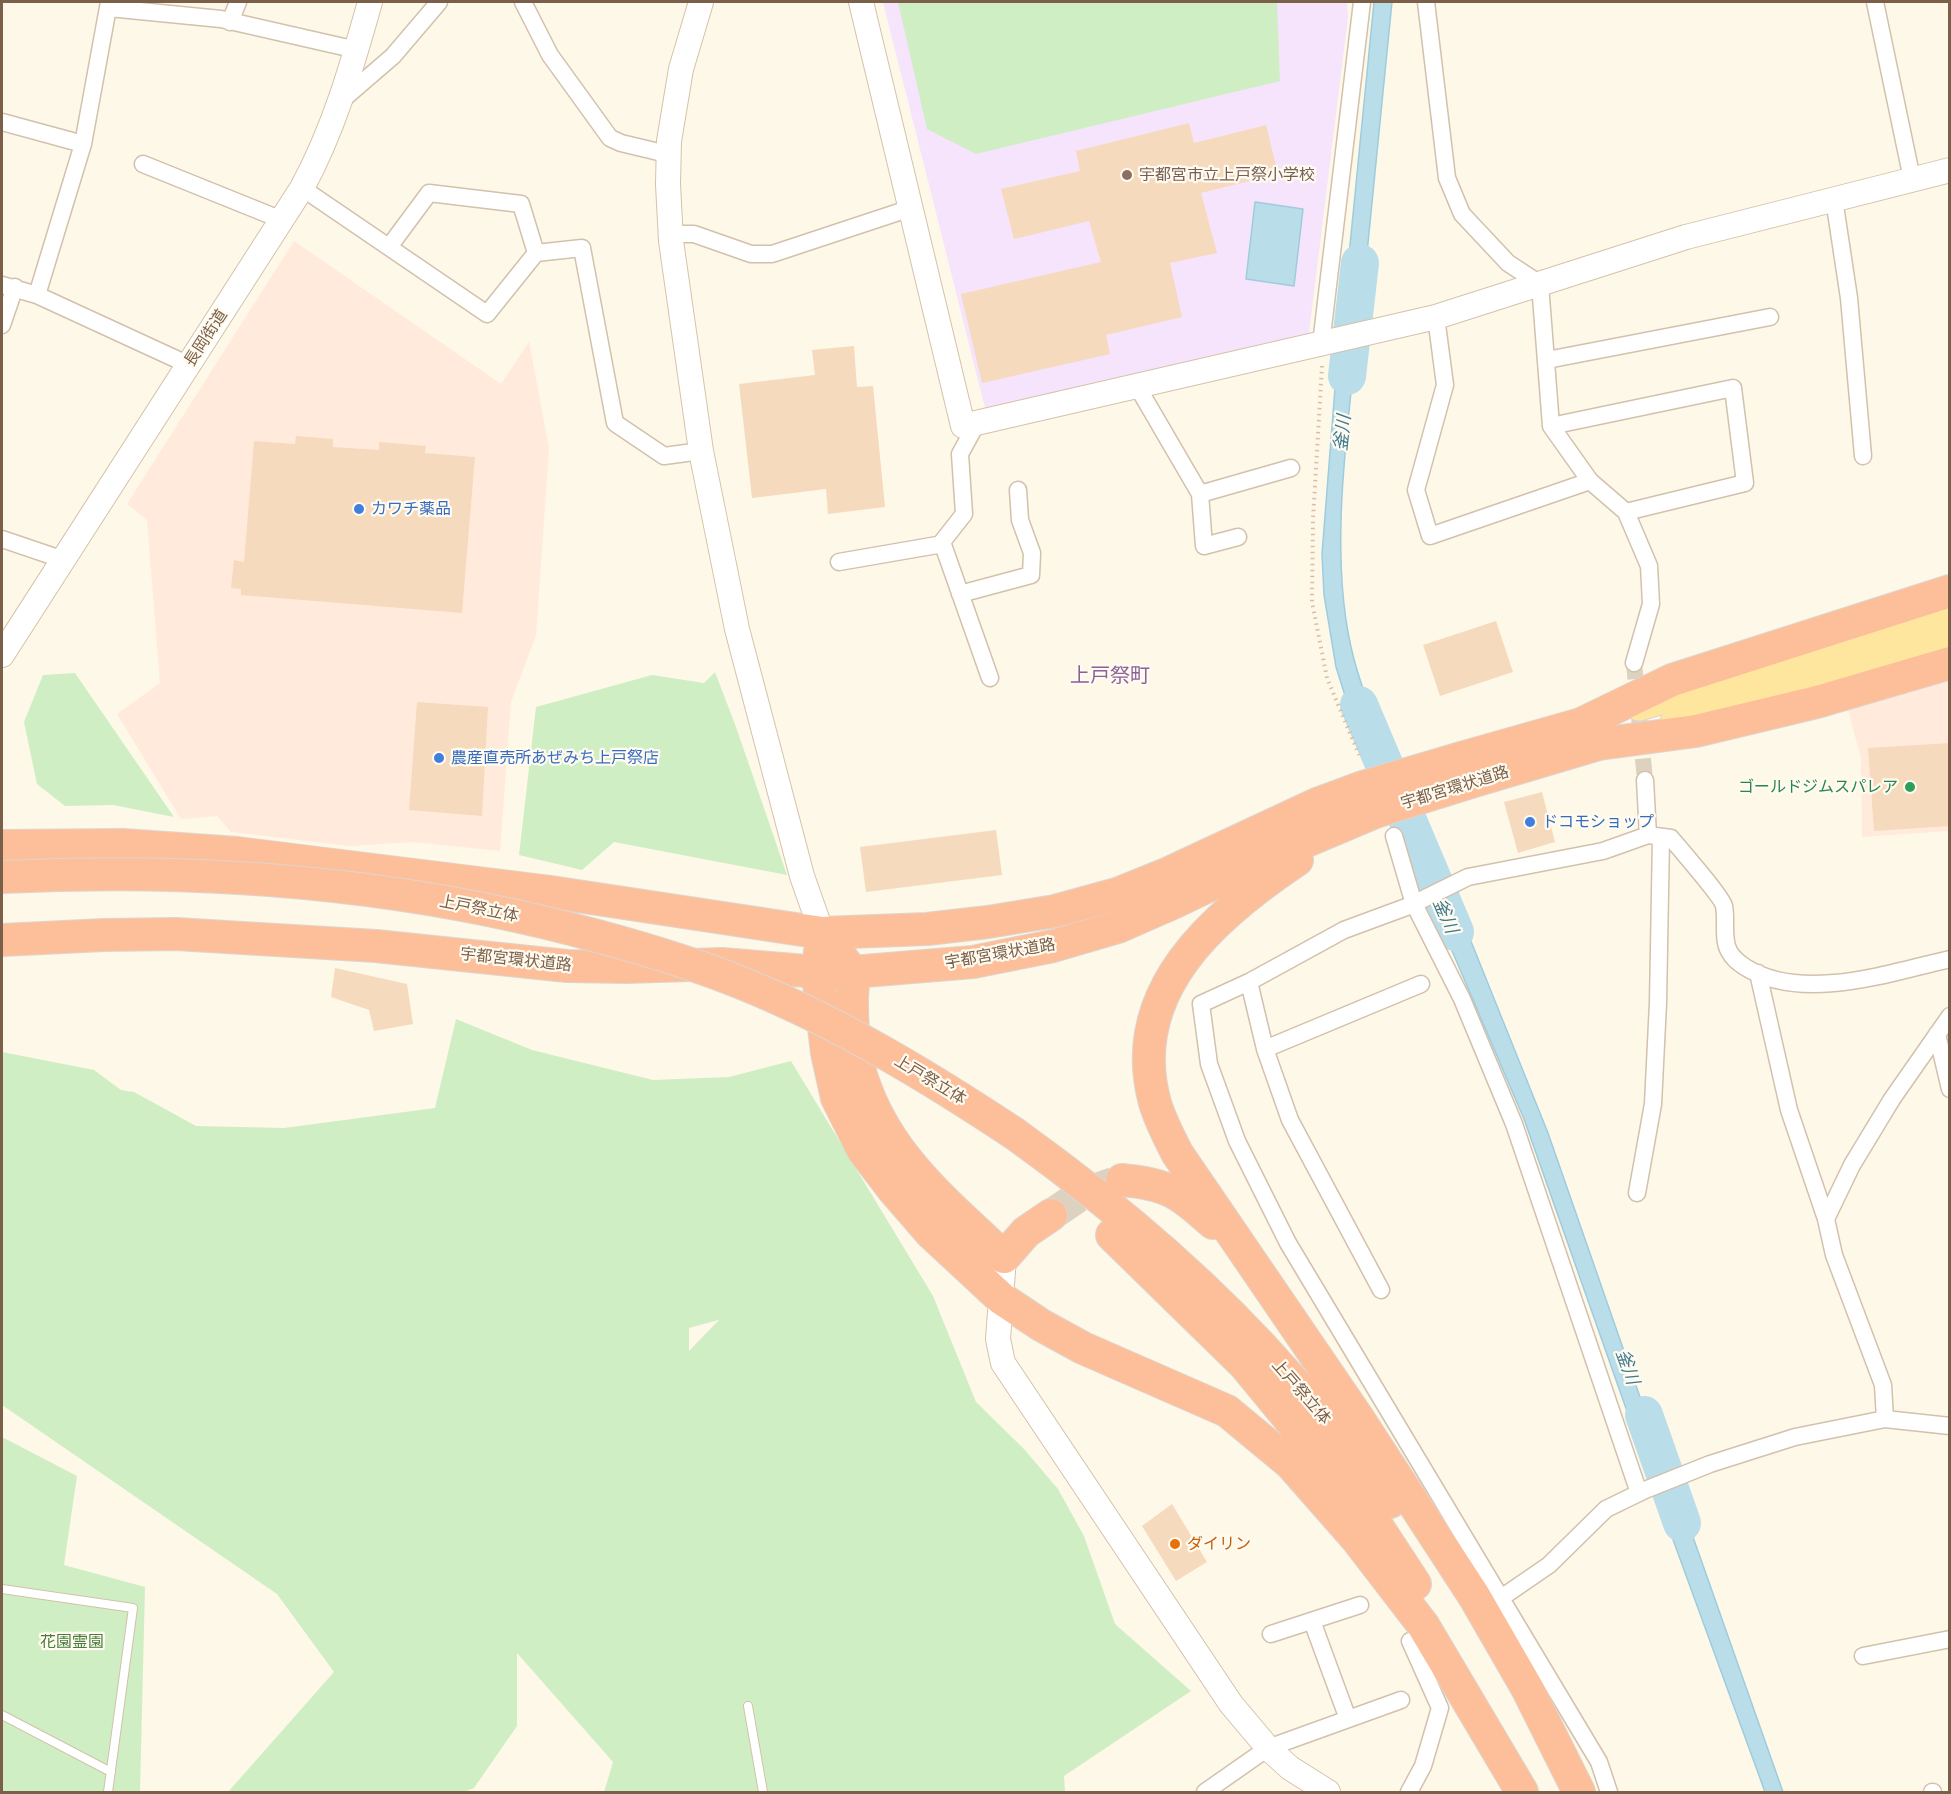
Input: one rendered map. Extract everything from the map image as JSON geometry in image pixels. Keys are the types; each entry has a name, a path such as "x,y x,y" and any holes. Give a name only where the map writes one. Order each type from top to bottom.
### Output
{"highway":[{"path":"1590,734 1672,680 1950,591"},
{"path":"1590,734 1696,731 1817,702 1950,663"},
{"name":"宇都宮環状道路","path":"2,940 176,934 376,946 567,966 722,964 818,972 852,972 973,962 1053,946 1107,930 1174,902 1264,859 1377,812 1466,770 1590,734"},
{"name":"宇都宮環状道路","path":"2,846 123,845 237,853 551,892 822,933 927,929 1055,911 1117,894 1169,873 1317,804 1377,812"},
{"path":"1377,812 1296,861 1242,899 1217,920 1190,950 1160,999 1150,1048 1150,1076 1155,1103 1177,1153 1278,1299 1385,1518 1424,1625 1522,1792"},
{"name":"上戸祭立体","path":"2,877 116,874 234,877 328,884 489,910 566,927 656,952 754,988 833,1025 907,1065 1008,1142"},
{"name":"上戸祭立体","path":"2,898 105,894 219,895 312,903 437,919 545,942 660,974 741,1004 808,1033 950,1115 1069,1173 1217,1302 1289,1376 1339,1435 1464,1662 1504,1738 1528,1792"},
{"path":"822,933 852,972 852,1022 857,1062 866,1091 879,1120 897,1149 926,1185 1004,1257 1026,1232 1051,1215"},
{"path":"822,933 818,972 827,1053 837,1098 863,1150 931,1233 1002,1299 1041,1325 1083,1348 1227,1411 1291,1464 1385,1518 1474,1596 1527,1688 1579,1792"},
{"path":"1122,1180 1168,1188 1189,1202 1218,1228 1278,1299"},
{"name":"上戸祭立体","path":"1385,1518 1459,1605 1509,1690 1562,1792"}],"main road":[{"name":"宇都宮環状道路","path":"1590,734 1950,616"},
{"name":"宇都宮環状道路","path":"1590,734 1950,640"}],"street":[{"path":"230,22 238,2"},
{"name":"長岡街道","path":"2,655 302,188 318,159 341,100 370,2"},
{"path":"341,100 393,56 439,2"},
{"path":"523,2 550,55 610,138 621,143 667,154"},
{"path":"701,2 681,69 667,154 670,234 701,451 737,629 802,876 822,933"},
{"path":"861,2 963,426 1436,316 1686,237 1950,170"},
{"path":"1321,344 1362,2"},
{"path":"1426,2 1448,178 1462,214 1508,263 1540,284"},
{"path":"1875,2 1912,180"},
{"path":"36,295 83,144 109,5 230,22 357,50"},
{"path":"2,122 83,144"},
{"path":"143,164 282,220"},
{"path":"302,188 487,314 536,253 582,248 615,423 664,456 701,451"},
{"path":"389,247 429,193 521,204 536,253"},
{"path":"1834,199 1849,298 1863,456"},
{"path":"670,234 694,234 751,254 772,254 911,208"},
{"path":"1540,284 1551,426 1590,481 1626,512 1649,566 1651,604 1634,663"},
{"path":"2,325 8,286 36,295 189,365"},
{"path":"1436,316 1445,385 1416,490 1430,536 1590,481"},
{"path":"1547,360 1770,317"},
{"path":"1137,386 1200,494 1204,546 1238,537"},
{"path":"1551,426 1733,388 1745,483 1626,512"},
{"path":"977,423 960,454 964,514 942,542 990,678"},
{"path":"1200,494 1291,468"},
{"path":"960,594 1031,575 1032,554 1020,520 1018,490"},
{"path":"2,539 64,560"},
{"path":"839,562 943,544"},
{"path":"1637,1193 1653,1104 1658,1002 1654,836 1645,780"},
{"path":"1377,812 1414,904 1462,999 1514,1124 1642,1491"},
{"path":"1609,1792 1599,1762 1288,1243 1237,1141 1209,1064 1201,1004 1249,982 1344,930 1414,904 1468,877 1602,851 1654,836 1671,838 1724,904 1727,949 1735,960 1770,979 1821,984 1857,980 1950,959"},
{"path":"1758,973 1789,1110 1826,1219 1834,1255 1883,1385 1885,1419"},
{"path":"1249,982 1265,1049 1290,1120 1381,1290"},
{"path":"1265,1049 1421,984"},
{"path":"1826,1219 1852,1165 1892,1099 1950,1016"},
{"path":"1937,1034 1950,1089"},
{"path":"1004,1257 998,1340 1003,1363 1231,1704 1268,1748 1290,1768 1328,1792"},
{"path":"1501,1598 1549,1565 1606,1509 1642,1491 1710,1464 1795,1437 1885,1419 1950,1426"},
{"path":"1270,1634 1360,1605"},
{"path":"1312,1621 1348,1719"},
{"path":"1863,1656 1950,1639"},
{"path":"1408,1792 1423,1766 1440,1708 1410,1641"},
{"path":"1205,1792 1268,1748 1401,1700"}],"lane":[{"path":"2,1589 133,1608 108,1792"},
{"path":"748,1706 763,1792"},
{"path":"2,1715 111,1772"}],"path":[{"path":"1321,344 1312,519 1312,602 1327,678 1359,755"}],"shaded area":[{"name":"宇都宮市立上戸祭小学校","path":"883,2 1347,2 1348,17 1309,333 985,408"},
{"path":"294,241 501,384 529,342 549,448 536,635 511,702 500,851 413,842 349,846 231,832 217,816 181,819 117,714 160,683 147,520 127,504"},
{"path":"1949,681 1949,831 1862,837 1861,758 1848,710"}],"green space":[{"path":"898,2 1277,2 1280,81 976,154 927,129"},
{"path":"715,672 787,875 614,842 582,870 519,855 536,707 652,675 704,683"},
{"path":"75,673 174,817 113,805 65,806 37,784 24,722 43,675"},
{"path":"456,1019 532,1050 653,1080 729,1077 791,1061 933,1296 976,1402 1024,1449 1058,1489 1084,1536 1115,1624 1191,1691 1064,1776 1065,1792 604,1792 613,1762 517,1653 517,1726 474,1788 464,1792 228,1792 334,1672 277,1594 2,1405 2,1052 94,1070 121,1090 134,1092 196,1126 284,1128 435,1108","holes":["719,1320 689,1351 689,1328"]},
{"name":"花園霊園","path":"2,1437 77,1476 64,1565 145,1587 140,1792 2,1792"}],"water":[{"path":"1374,2 1392,2 1361,313 1343,316"},
{"path":"1255,202 1303,209 1294,286 1246,279"},
{"path":"1356,346 1344,458 1342,574 1345,612 1354,660 1388,750 1369,755 1348,705 1336,667 1324,595 1322,554 1338,350"},
{"path":"1424,822 1445,878 1425,887 1400,830"},
{"path":"1452,894 1548,1133 1663,1463 1647,1468 1524,1119 1432,904"},
{"path":"1675,1486 1783,1792 1765,1792 1656,1493"}],"building":[{"path":"1189,123 1194,143 1266,125 1278,174 1201,193 1217,253 1170,263 1182,317 1106,335 1110,354 982,383 961,294 1101,262 1089,221 1014,239 1001,189 1080,171 1076,151"},
{"path":"854,346 857,387 873,386 885,507 828,514 826,489 752,498 739,384 815,375 812,350"},
{"name":"カワチ薬品","path":"296,436 333,439 333,447 379,450 379,442 426,446 425,453 475,457 462,613 241,595 241,589 231,588 234,560 244,562 254,441 295,444"},
{"path":"1496,621 1513,672 1440,696 1423,645"},
{"name":"農産直売所あぜみち上戸祭店","path":"417,702 488,707 482,816 409,810"},
{"name":"ゴールドジムスパレア","path":"1950,743 1950,826 1874,831 1868,748"},
{"name":"ドコモショップ","path":"1542,792 1555,842 1518,853 1504,802"},
{"path":"996,830 1002,875 866,892 860,847"},
{"path":"335,968 407,984 413,1024 374,1031 369,1010 331,997"},
{"name":"ダイリン","path":"1172,1504 1207,1562 1176,1581 1142,1526"}],"waterway":[{"name":"釜川","path":"1347,376 1360,263"},
{"name":"釜川","path":"1359,705 1455,932"},
{"name":"釜川","path":"1644,1415 1682,1523"}],"tunnel":[{"path":"1634,663 1645,780"},
{"path":"1051,1215 1082,1194 1114,1183"}],"place":[{"name":"宇都宮市立上戸祭小学校","path":"1127,175"},
{"name":"カワチ薬品","path":"359,509"},
{"name":"農産直売所あぜみち上戸祭店","path":"439,758"},
{"name":"ゴールドジムスパレア","path":"1910,787"},
{"name":"ドコモショップ","path":"1530,822"},
{"name":"ダイリン","path":"1175,1544"}],"district":[{"name":"上戸祭町","path":"1110,676"}]}
